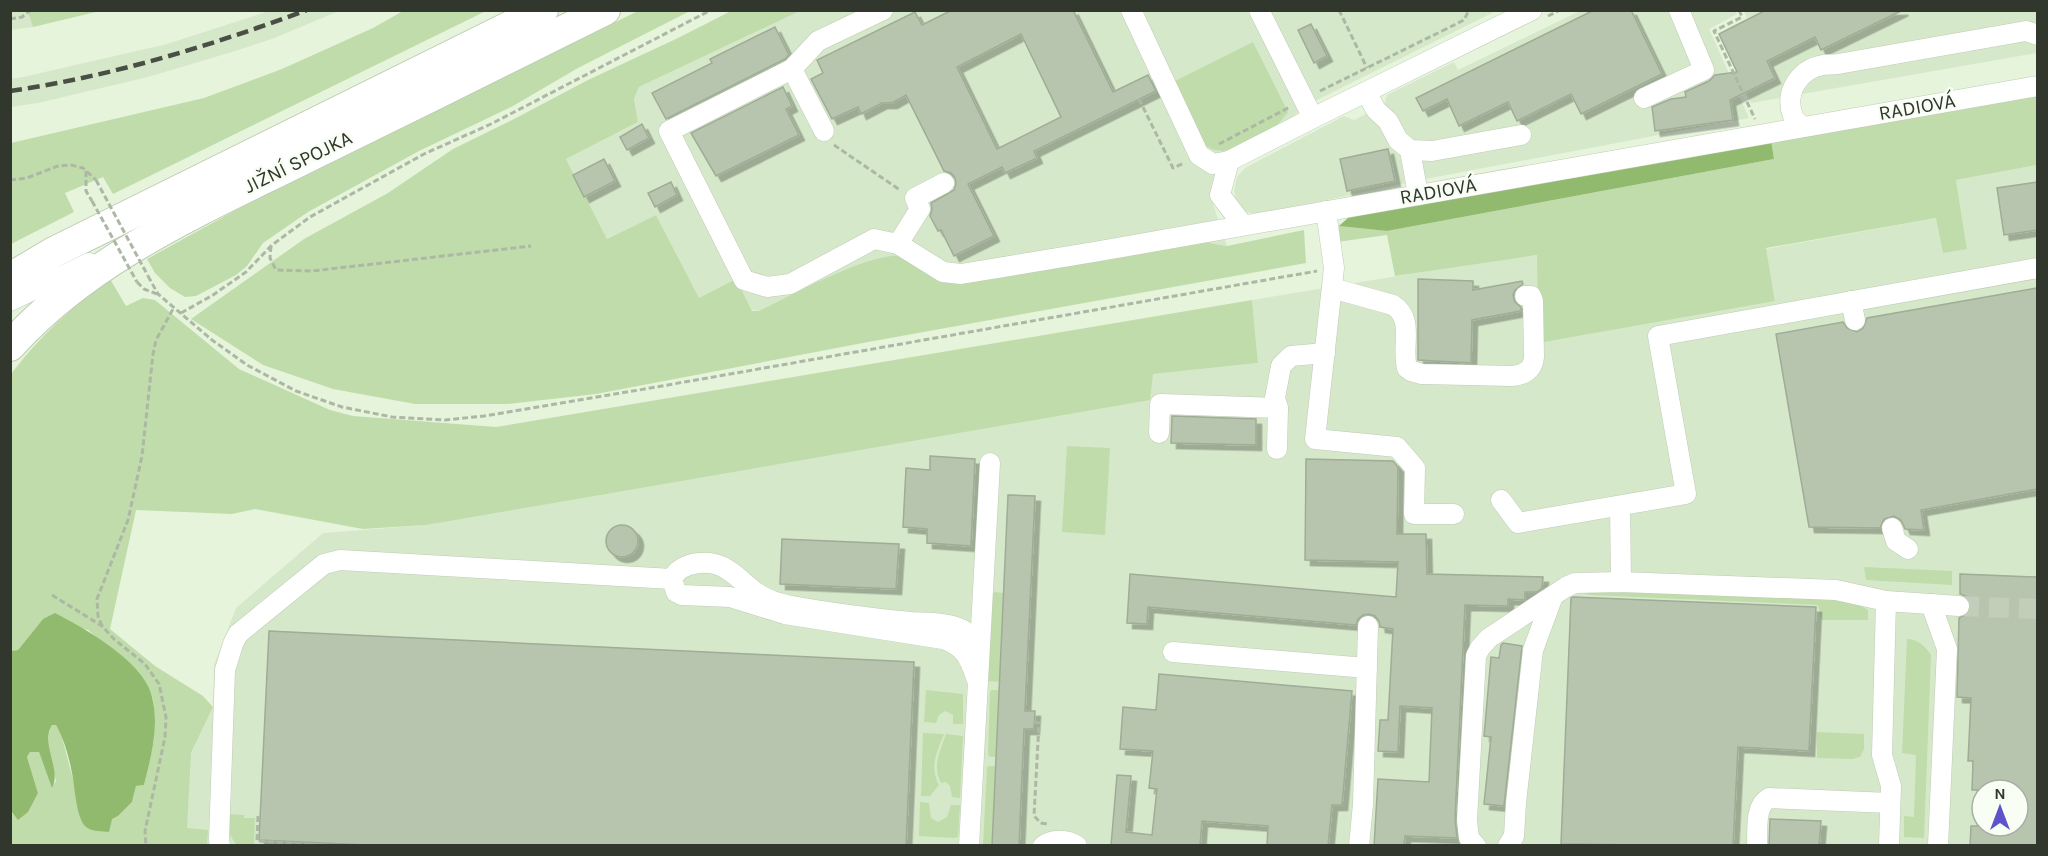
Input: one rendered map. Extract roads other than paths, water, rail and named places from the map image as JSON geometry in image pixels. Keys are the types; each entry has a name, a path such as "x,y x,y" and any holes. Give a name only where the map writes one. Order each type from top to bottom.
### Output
{"highway":[{"name":"JIŽNÍ SPOJKA","path":"10,278 54,252 543,10"},
{"name":"JIŽNÍ SPOJKA","path":"10,346 68,292 111,261 182,219 605,10"}],"street":[{"path":"883,10 818,41 792,69 669,131 744,280 767,287 790,284 874,239 898,244 920,209 915,198 944,183"},
{"path":"1131,10 1199,155 1213,164 1229,161 1366,92 1493,19 1532,10"},
{"path":"1259,10 1313,118"},
{"path":"1644,98 1704,70 1679,10"},
{"path":"1803,127 1793,117 1791,97 1796,80 1810,69 2026,31 2037,35"},
{"path":"792,69 824,131"},
{"name":"RADIOVÁ","path":"898,244 943,272 962,274 2037,86"},
{"path":"1366,92 1376,110 1388,121 1398,140 1410,150 1432,151 1521,135"},
{"path":"1410,150 1418,195"},
{"path":"1229,161 1220,195 1243,225"},
{"path":"1326,211 1333,278 1315,439 1397,447 1415,468 1414,514 1454,514"},
{"path":"10,301 182,219"},
{"path":"1501,500 1518,523 1686,494 1658,336 1853,310 2037,268"},
{"path":"1333,278 1400,309 1405,317 1407,368 1422,374 1512,376 1526,372 1533,364 1534,357 1533,301 1531,296 1525,296"},
{"path":"1277,449 1278,408 1275,398 1283,362 1292,356 1324,353"},
{"path":"1159,433 1160,404 1278,408"},
{"path":"969,846 990,464"},
{"path":"1620,507 1621,582"},
{"path":"1892,528 1896,541 1908,549"},
{"path":"220,846 225,670 233,644 243,630 324,564 340,560 672,579"},
{"path":"977,680 966,652 957,644 943,639 785,614 730,597 682,595 676,592 672,579 682,566 692,563 716,565 727,568 758,593 779,603 909,622 950,625 971,635 979,649"},
{"path":"1476,846 1469,838 1467,820 1476,657 1479,648 1489,638 1575,583 1621,582 1836,590 1886,601 1959,606"},
{"path":"1508,846 1514,836 1533,650 1553,596"},
{"path":"1886,601 1882,755 1891,786 1889,846"},
{"path":"1931,604 1947,649 1938,846"},
{"path":"1359,846 1363,804 1368,626"},
{"path":"1173,652 1367,668"},
{"path":"1757,846 1760,809 1764,801 1769,798 1890,803"},
{"path":"1048,843 1070,842 1077,846"}],"tunnel":[{"path":"1959,606 2038,609"}],"railway":[{"path":"10,91 86,77 161,58 234,36 307,10"}]}
